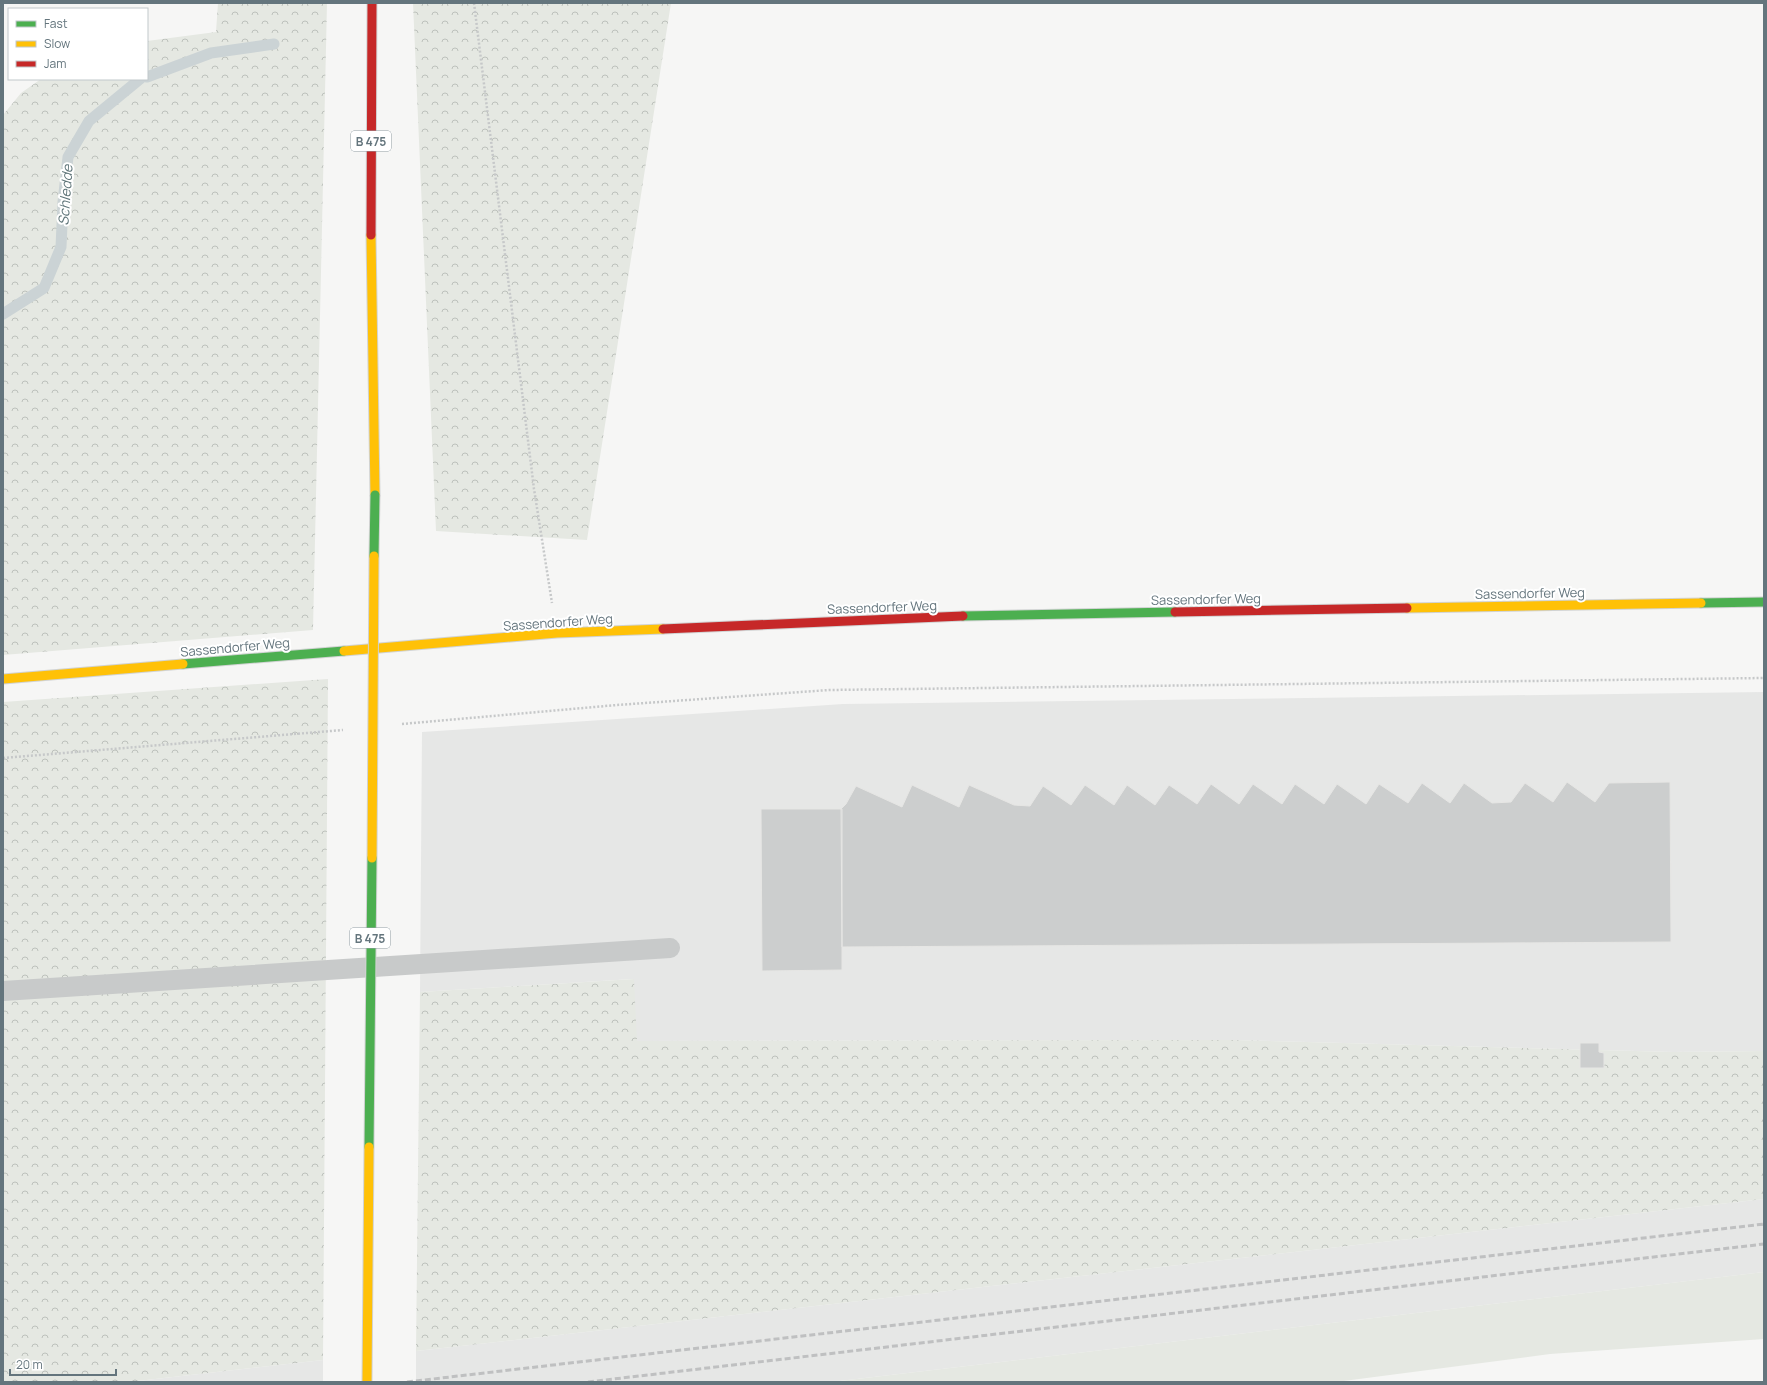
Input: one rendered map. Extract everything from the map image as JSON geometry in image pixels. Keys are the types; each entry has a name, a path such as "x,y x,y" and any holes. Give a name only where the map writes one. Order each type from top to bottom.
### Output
{"main road":[{"name":"B 475","path":"366,1382 374,495 371,270 372,3"},
{"name":"Sassendorfer Weg","path":"3,678 557,633 961,616 1764,602"}],"lane":[{"path":"3,991 670,948"}],"path":[{"path":"474,3 534,489 557,633"},
{"path":"394,725 617,705 829,690 1764,678"},
{"path":"3,758 346,729"}],"shaded area":[{"path":"1764,692 1764,1051 1673,1052 1232,1040 636,1041 633,979 420,992 422,732 843,704"},
{"path":"1764,1199 1764,1272 831,1382 416,1382 416,1351"},
{"path":"323,1360 323,1382 129,1382"}],"green space":[{"path":"218,3 327,3 313,630 3,655 3,115 21,93 40,80 148,80 148,41 216,32"},
{"path":"413,3 671,3 587,540 436,531"},
{"path":"328,679 323,1360 129,1382 3,1382 3,702"},
{"path":"634,979 637,1041 1232,1040 1673,1052 1764,1051 1764,1199 416,1351 420,992"},
{"path":"1764,1272 1764,1339 1550,1354 1336,1382 831,1382"}],"building":[{"path":"1567,782 1595,802 1609,783 1670,782 1671,942 842,947 841,809 846,804 856,786 902,807 912,785 959,807 969,785 1014,805 1030,806 1043,786 1071,805 1085,785 1114,805 1127,785 1155,805 1169,785 1197,804 1211,784 1239,804 1253,784 1282,804 1295,784 1324,804 1337,784 1366,804 1379,784 1408,803 1422,783 1450,803 1464,783 1492,803 1511,802 1525,783 1553,802"},
{"path":"761,809 842,809 842,970 762,971"},
{"path":"1580,1043 1599,1043 1599,1052 1604,1053 1604,1068 1580,1068"}],"waterway":[{"name":"Schledde","path":"148,77 211,53 274,44"},
{"name":"Schledde","path":"3,314 44,288 61,247 63,202 68,157 89,121 139,80"}],"railway":[{"path":"407,1382 1764,1224"},
{"path":"588,1382 1764,1244"}],"traffic: fast":[{"path":"374,556 375,495"},
{"path":"1701,603 1764,602"},
{"path":"963,616 1175,612"},
{"path":"183,664 344,651"},
{"path":"369,1147 372,858"}],"traffic: slow":[{"path":"371,235 375,495"},
{"path":"372,858 374,556"},
{"path":"1407,608 1701,603"},
{"path":"344,651 557,633 663,629"},
{"path":"3,679 183,664"},
{"path":"367,1382 369,1147"}],"traffic: jam":[{"path":"371,235 372,3"},
{"path":"1175,612 1407,608"},
{"path":"663,629 963,616"}]}
